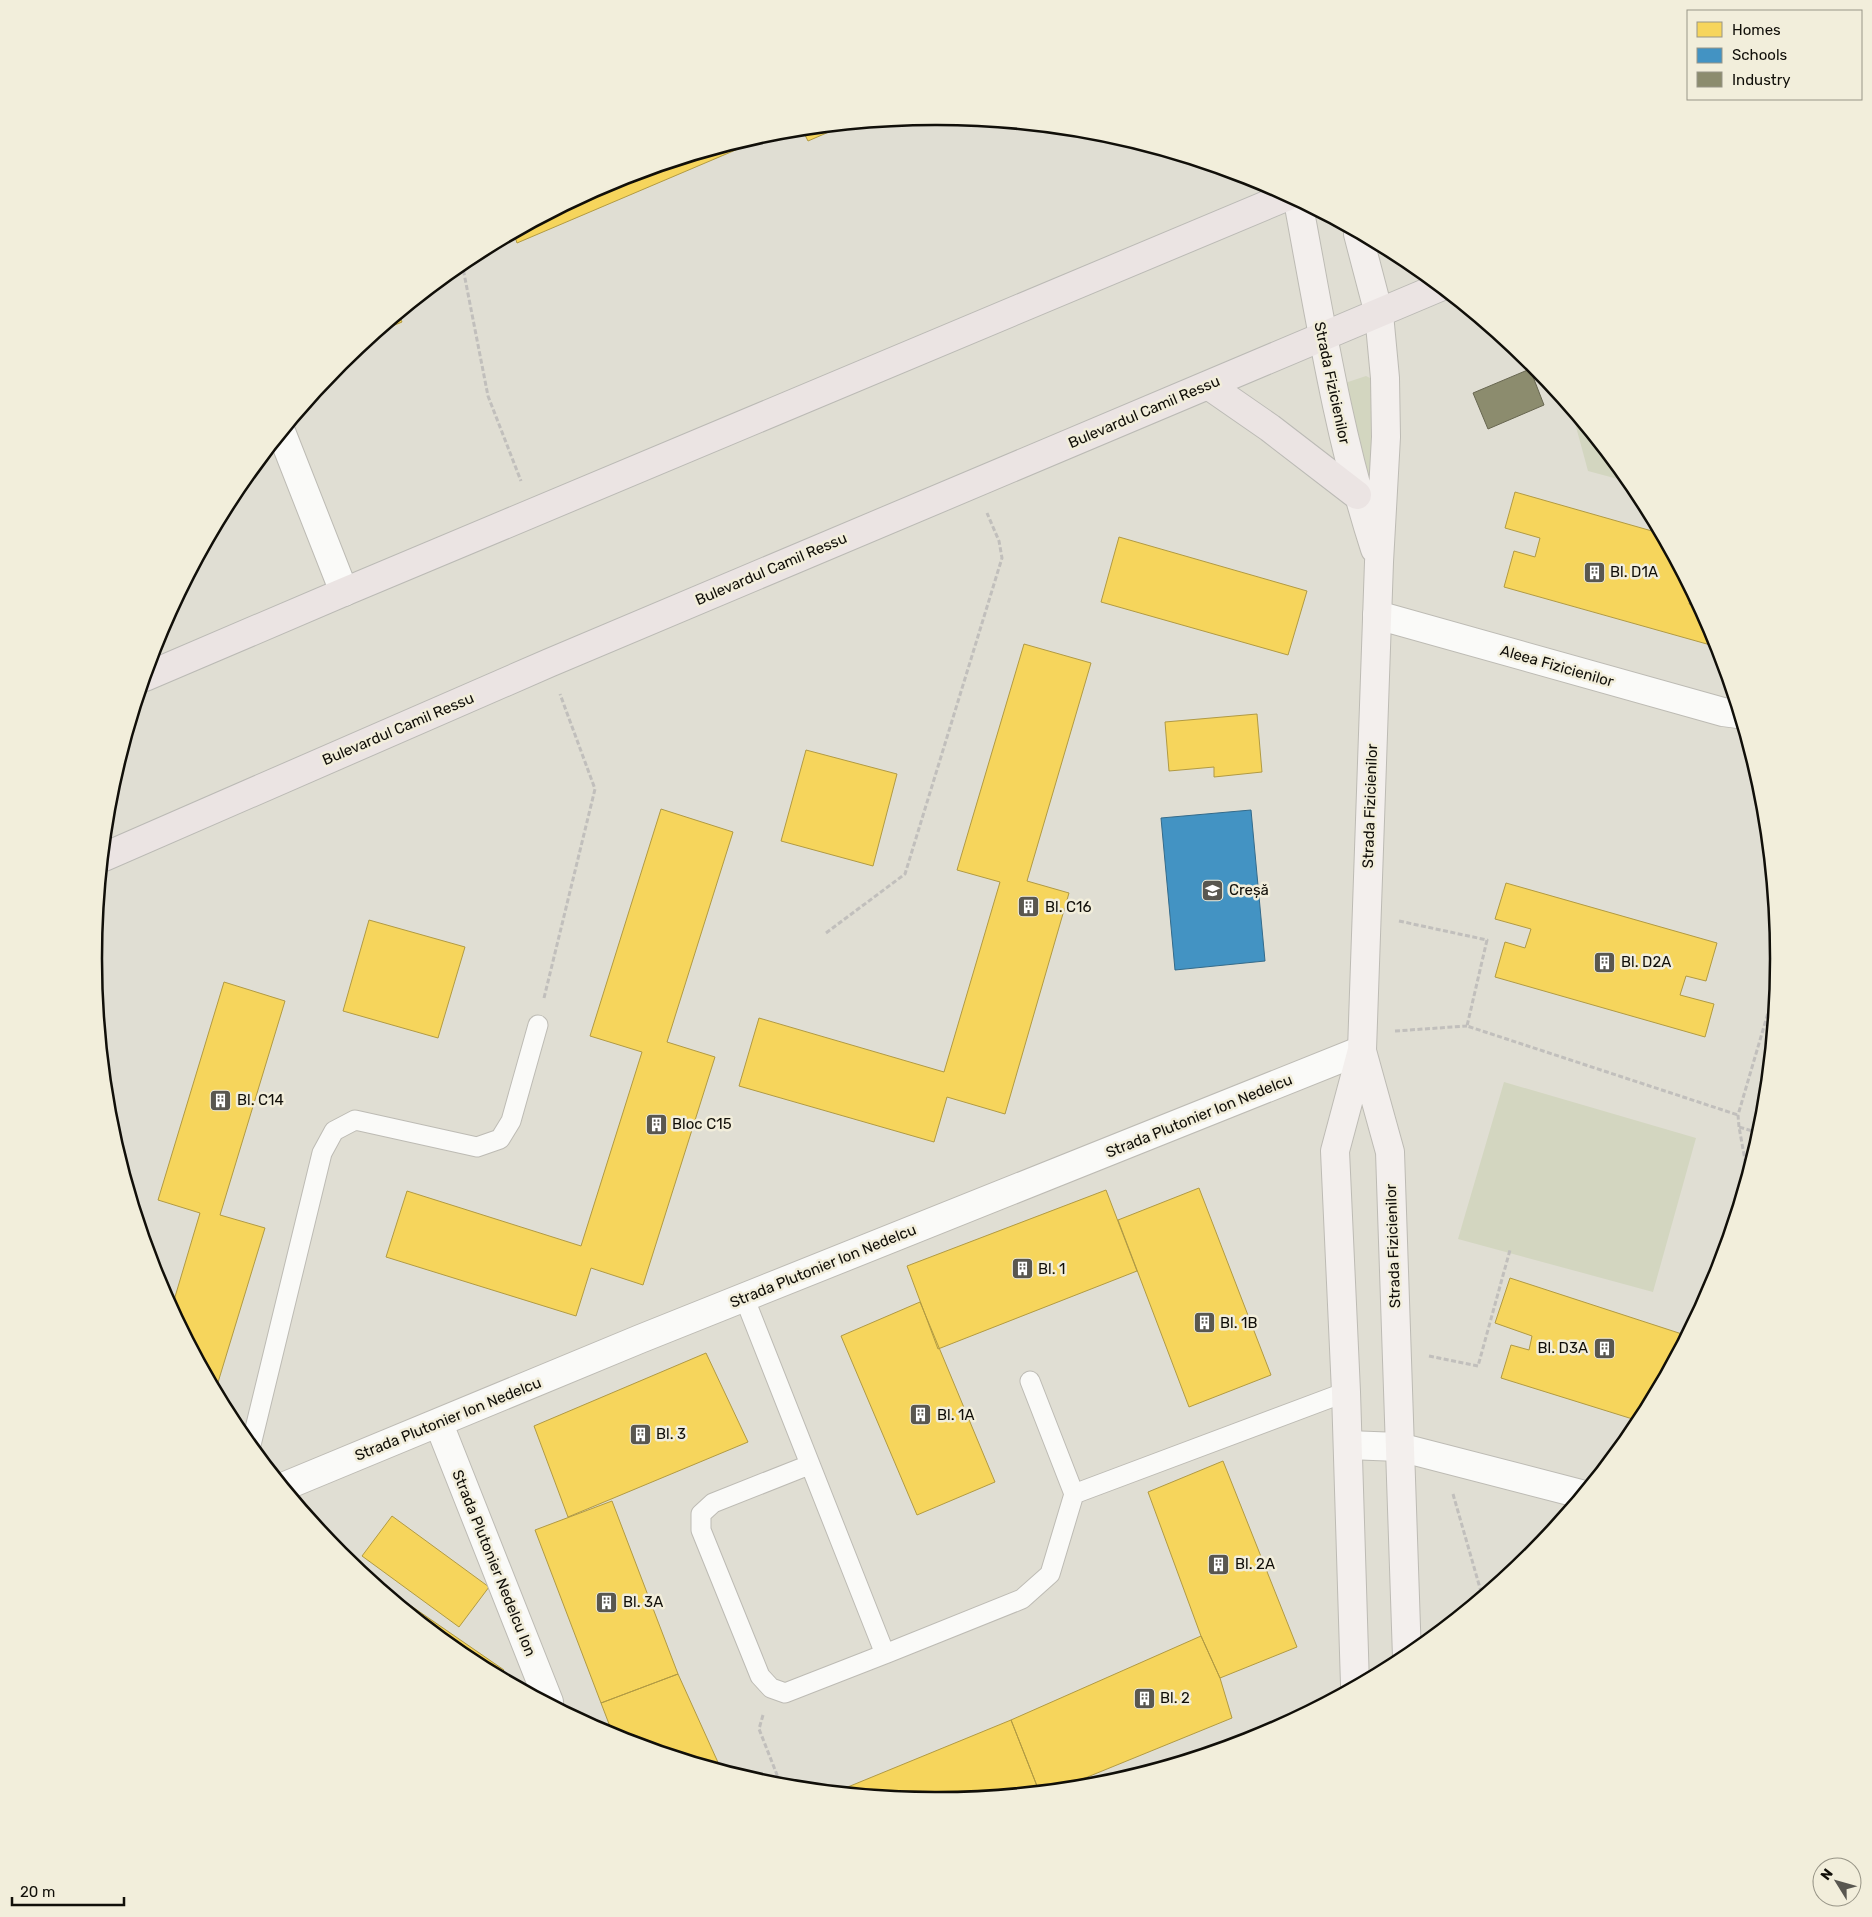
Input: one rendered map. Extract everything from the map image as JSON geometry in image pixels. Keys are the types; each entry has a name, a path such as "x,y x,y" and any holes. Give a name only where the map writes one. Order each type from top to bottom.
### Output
{"main road":[{"path":"153,674 344,592 1280,199"},
{"name":"Bulevardul Camil Ressu","path":"109,855 549,663 1433,290"},
{"path":"1208,385 1255,417 1357,494"}],"street":[{"name":"Strada Fizicienilor","path":"1299,208 1334,400 1357,494 1379,562"},
{"name":"Strada Fizicienilor","path":"1355,1679 1348,1445 1335,1151 1362,1041 1379,562 1386,437 1385,378 1379,314 1360,241"},
{"path":"284,440 344,592"},
{"name":"Aleea Fizicienilor","path":"1377,615 1732,713"},
{"name":"Strada Fizicienilor","path":"1362,1041 1390,1152 1406,1647"},
{"name":"Strada Plutonier Ion Nedelcu","path":"290,1484 744,1298 1362,1041"},
{"name":"Strada Plutonier Nedelcu Ion","path":"439,1424 546,1695"},
{"path":"1348,1445 1399,1446 1576,1493"}],"lane":[{"path":"253,1436 322,1153 334,1131 355,1120 477,1147 500,1139 511,1121 538,1025"},
{"path":"744,1298 886,1654"},
{"path":"809,1465 713,1503 701,1514 701,1530 760,1676 770,1688 785,1693 1022,1598 1050,1574 1074,1494 1030,1381"},
{"path":"1074,1494 1346,1392"}],"path":[{"path":"464,272 488,396 534,513"},
{"path":"826,933 905,874 1002,558 999,541 975,483"},
{"path":"538,1025 595,789 549,663"},
{"path":"1366,914 1487,940 1467,1026"},
{"path":"1745,1158 1738,1115 1768,1013"},
{"path":"1362,1041 1467,1026 1738,1115"},
{"path":"1739,1127 1751,1131"},
{"path":"1397,1348 1478,1366 1510,1250"},
{"path":"1442,1457 1480,1590"},
{"path":"770,1688 759,1728 777,1777"}],"green space":[{"path":"1366,376 1372,379 1375,514 1345,383"},
{"path":"1575,424 1617,479 1588,471"},
{"path":"1504,1082 1696,1138 1653,1292 1458,1239"}],"building: Homes":[{"path":"829,132 808,141 805,136"},
{"path":"738,149 517,243 516,239 519,237 567,211 617,188 668,169"},
{"name":"Bl. D1A","path":"1515,492 1651,531 1684,590 1708,644 1504,587 1514,551 1535,557 1540,538 1505,528"},
{"path":"1119,537 1307,591 1288,655 1101,602"},
{"name":"Bl. C16","path":"1024,644 1091,663 1027,881 1069,893 1005,1114 947,1097 934,1142 739,1086 759,1018 944,1072 1000,882 957,870"},
{"path":"1257,714 1262,772 1214,777 1214,767 1169,771 1165,722"},
{"path":"806,750 897,774 873,866 781,841"},
{"name":"Bloc C15","path":"661,809 733,832 667,1042 715,1057 643,1285 591,1268 576,1316 386,1257 407,1191 581,1246 642,1052 590,1036"},
{"name":"Bl. D2A","path":"1506,883 1717,943 1706,981 1686,976 1680,995 1714,1004 1705,1037 1495,977 1505,942 1525,948 1531,929 1495,919"},
{"path":"369,920 465,947 438,1038 343,1011"},
{"name":"Bl. C14","path":"224,982 285,1001 220,1215 265,1228 218,1382 188,1327 175,1297 200,1213 158,1200"},
{"name":"Bl. 1B","path":"1199,1188 1271,1375 1189,1407 1118,1220"},
{"name":"Bl. 1","path":"1106,1190 1137,1271 938,1349 907,1266"},
{"name":"Bl. D3A","path":"1510,1278 1680,1334 1631,1419 1501,1378 1511,1345 1529,1350 1532,1336 1495,1323"},
{"name":"Bl. 1A","path":"920,1302 995,1482 917,1515 841,1336"},
{"name":"Bl. 3","path":"706,1353 748,1442 568,1517 534,1426"},
{"name":"Bl. 2A","path":"1223,1461 1297,1647 1220,1678 1201,1636 1148,1492"},
{"name":"Bl. 3A","path":"612,1501 678,1674 601,1703 535,1530"},
{"path":"392,1516 489,1587 459,1627 362,1556"},
{"path":"415,1609 504,1670 473,1652"},
{"name":"Bl. 2","path":"1201,1636 1220,1678 1232,1718 1084,1779 1037,1786 1011,1720"},
{"path":"678,1674 719,1764 668,1748 610,1726 601,1703"},
{"path":"1011,1720 1037,1786 936,1792 848,1787"}],"building: Schools":[{"name":"Creșă","path":"1251,810 1265,961 1175,970 1161,818"}],"building: Industry":[{"path":"1526,371 1533,378 1544,405 1488,429 1473,393"}],"place":[{"name":"Bl. D1A","path":"1594,572"},
{"name":"Creșă","path":"1213,890"},
{"name":"Bl. C16","path":"1029,907"},
{"name":"Bl. D2A","path":"1605,962"},
{"name":"Bl. C14","path":"221,1100"},
{"name":"Bloc C15","path":"656,1124"},
{"name":"Bl. 1","path":"1022,1269"},
{"name":"Bl. 1B","path":"1204,1323"},
{"name":"Bl. D3A","path":"1604,1348"},
{"name":"Bl. 1A","path":"921,1415"},
{"name":"Bl. 3","path":"640,1434"},
{"name":"Bl. 2A","path":"1219,1564"},
{"name":"Bl. 3A","path":"607,1602"},
{"name":"Bl. 2","path":"1144,1698"}]}
